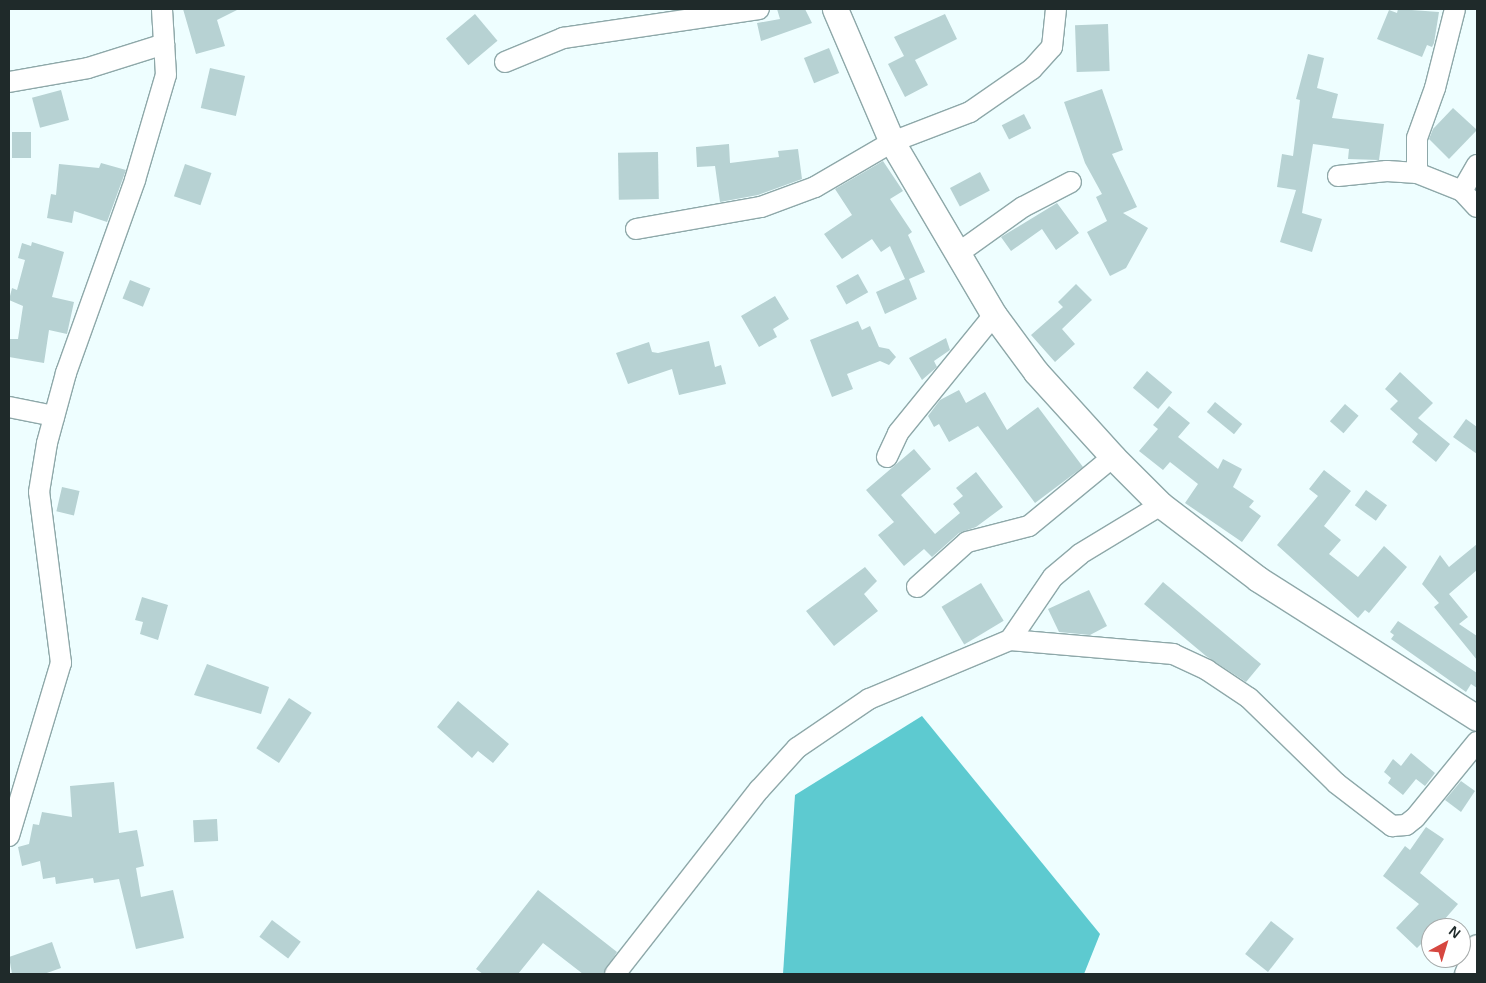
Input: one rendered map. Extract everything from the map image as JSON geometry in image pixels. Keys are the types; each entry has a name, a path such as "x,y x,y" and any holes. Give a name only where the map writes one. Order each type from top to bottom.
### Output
{"main road":[{"path":"835,9 892,142 994,315 1036,372 1113,457 1161,505 1258,579 1477,718"}],"street":[{"path":"9,836 61,663 39,492 54,416 138,171 166,75 162,9"},
{"path":"505,62 563,38 759,9"},
{"path":"636,229 761,207 815,187 892,142 970,112 1032,69 1052,47 1056,9"},
{"path":"1417,172 1417,138 1435,88 1455,9"},
{"path":"9,82 88,68 164,44"},
{"path":"1462,191 1477,165"},
{"path":"1338,176 1387,170 1417,172 1462,191 1477,207"},
{"path":"957,254 1023,207 1070,182"},
{"path":"886,457 898,433 994,315"},
{"path":"9,408 54,416"},
{"path":"917,587 967,542 1029,526 1113,457"},
{"path":"1010,640 1053,577 1080,554 1161,505"},
{"path":"615,974 759,790 797,748 869,699 1010,640 1173,654 1208,670 1249,698 1336,784 1392,826 1406,825 1415,818 1477,742"},
{"path":"1465,974 1477,945"}],"water":[{"path":"922,716 1100,934 1084,974 783,974 795,795"}],"building":[{"path":"183,9 239,9 217,20 225,46 196,54"},
{"path":"777,9 805,9 812,23 761,41 757,23 780,19"},
{"path":"1398,9 1439,12 1434,43 1432,47 1427,45 1422,57 1377,39 1389,10 1397,13"},
{"path":"475,14 497,41 468,65 446,38"},
{"path":"945,14 957,39 915,60 928,85 905,97 888,64 904,56 894,37"},
{"path":"1108,24 1110,71 1077,72 1075,25"},
{"path":"829,48 839,73 814,83 804,58"},
{"path":"1308,54 1324,58 1317,88 1338,94 1332,118 1384,124 1379,160 1348,159 1349,149 1313,144 1302,213 1322,219 1312,252 1280,242 1296,190 1277,187 1282,154 1293,156 1300,100 1296,99"},
{"path":"210,68 245,76 236,116 201,108"},
{"path":"1102,89 1123,150 1112,154 1137,207 1123,213 1148,228 1126,268 1110,276 1087,232 1107,221 1096,197 1102,194 1085,163 1064,102"},
{"path":"61,90 69,120 40,128 32,98"},
{"path":"1453,108 1477,130 1449,159 1429,139 1433,129"},
{"path":"1024,114 1031,128 1009,140 1002,125"},
{"path":"12,132 31,132 31,158 12,158"},
{"path":"729,144 730,163 779,157 778,151 798,149 802,179 758,195 720,202 715,166 697,167 696,147"},
{"path":"658,152 659,199 619,200 618,153"},
{"path":"883,161 903,191 890,199 912,232 908,235 925,272 909,279 917,299 885,314 876,292 905,279 890,246 881,252 872,239 842,259 824,234 852,215 835,189"},
{"path":"101,163 126,170 107,222 74,211 72,223 47,218 51,194 56,195 59,164 99,168"},
{"path":"185,164 211,173 200,205 174,196"},
{"path":"980,172 990,191 960,207 950,188"},
{"path":"1057,203 1079,233 1056,250 1042,229 1011,251 1001,237"},
{"path":"32,242 64,252 52,297 74,302 67,334 49,330 44,363 9,357 9,339 18,339 23,306 9,300 12,288 17,290 25,260 18,258 22,243 31,246"},
{"path":"858,274 868,292 846,304 836,286"},
{"path":"130,280 150,288 143,307 123,299"},
{"path":"1076,284 1092,300 1062,329 1075,344 1055,362 1031,335 1063,307 1058,302"},
{"path":"775,296 789,319 773,329 777,337 759,347 741,316"},
{"path":"858,321 862,330 870,326 879,347 889,349 896,357 889,365 880,361 847,374 853,389 832,397 810,340"},
{"path":"946,338 950,350 934,361 937,367 922,380 909,358"},
{"path":"709,341 715,367 721,365 726,384 679,395 672,369 628,384 616,353 649,342 652,352 658,353"},
{"path":"1147,371 1172,392 1158,409 1133,388"},
{"path":"1400,372 1433,403 1418,418 1450,444 1436,462 1412,442 1418,434 1390,409 1398,401 1385,389"},
{"path":"959,390 966,403 985,392 1007,430 1038,407 1083,467 1035,503 978,426 949,442 939,424 934,427 928,416 940,400"},
{"path":"1215,402 1242,424 1234,434 1207,412"},
{"path":"1345,404 1359,416 1343,433 1330,421"},
{"path":"1169,406 1190,423 1178,437 1218,469 1223,459 1242,469 1233,487 1254,501 1249,507 1261,516 1242,542 1185,503 1198,484 1170,462 1163,470 1139,451 1158,429 1153,425"},
{"path":"1466,419 1477,427 1477,454 1453,437"},
{"path":"914,449 931,469 901,495 935,534 960,513 953,504 963,496 956,488 976,472 1003,507 976,527 959,533 932,557 924,549 904,566 878,535 894,522 866,490"},
{"path":"1324,470 1351,491 1324,526 1341,540 1329,554 1358,577 1384,546 1407,567 1369,613 1365,610 1358,618 1277,545 1318,496 1309,489"},
{"path":"62,487 80,491 74,515 56,511"},
{"path":"1366,490 1387,505 1376,521 1355,505"},
{"path":"1477,544 1477,570 1449,594 1468,617 1459,624 1477,636 1477,660 1434,607 1439,603 1422,584 1440,555 1449,567"},
{"path":"865,567 877,581 864,594 878,611 834,646 806,611"},
{"path":"1163,582 1261,664 1246,682 1206,656 1144,604"},
{"path":"981,583 1004,621 964,644 942,607"},
{"path":"1089,590 1107,626 1090,635 1059,632 1048,609"},
{"path":"142,597 168,605 158,640 140,634 143,622 135,620"},
{"path":"1398,621 1477,673 1477,688 1471,684 1466,692 1391,639 1394,635 1390,632"},
{"path":"207,664 269,687 261,714 194,695"},
{"path":"289,698 312,713 279,763 256,748"},
{"path":"458,701 509,744 493,763 478,751 472,758 437,727"},
{"path":"1411,753 1435,773 1425,786 1416,779 1403,795 1388,783 1391,778 1384,772 1393,759 1401,766"},
{"path":"1461,781 1475,791 1461,812 1445,800"},
{"path":"114,782 119,833 137,830 144,866 136,868 141,897 173,890 184,938 136,949 119,879 94,883 93,878 56,884 55,877 43,879 40,861 22,866 18,847 29,844 33,824 39,825 42,812 72,817 70,786"},
{"path":"217,819 218,841 194,842 193,820"},
{"path":"1426,827 1444,839 1420,873 1458,904 1446,918 1421,918 1421,944 1417,948 1396,928 1419,904 1383,876 1405,846 1410,850"},
{"path":"538,890 617,952 603,974 583,974 543,943 518,974 483,974 476,969"},
{"path":"272,920 301,942 288,958 259,937"},
{"path":"1271,921 1294,939 1268,972 1245,954"},
{"path":"52,942 61,968 44,974 12,974 9,957"}]}
